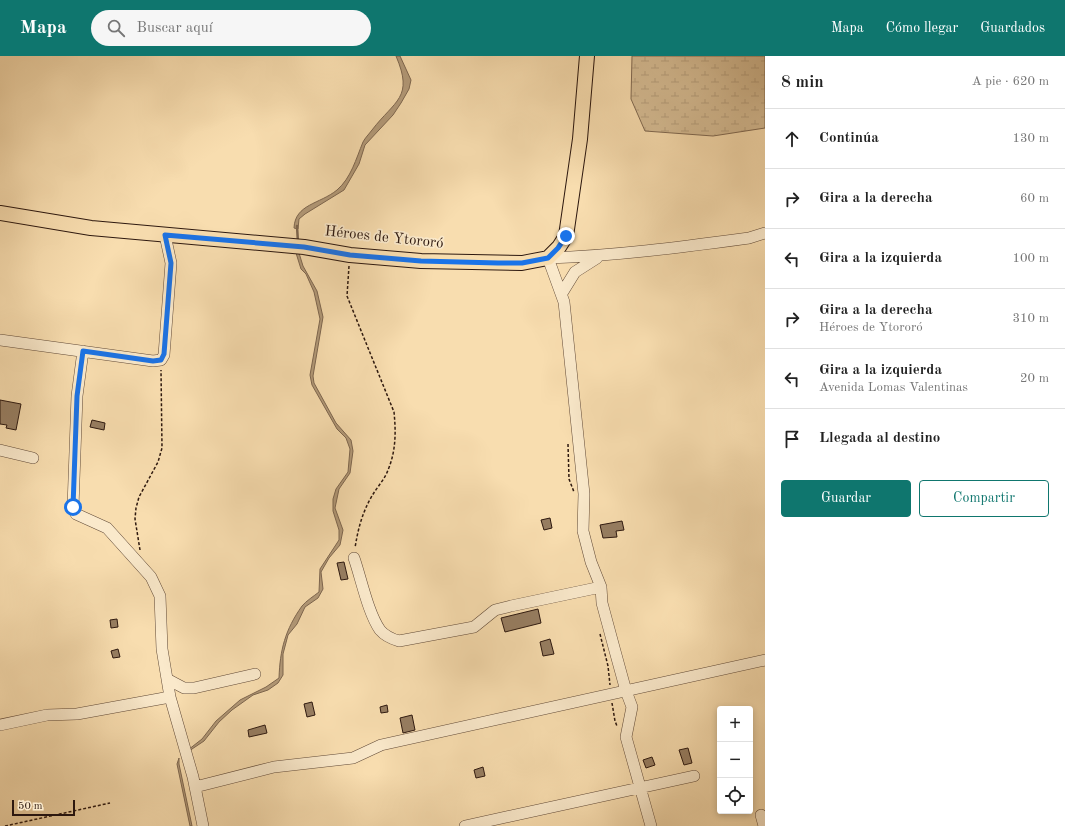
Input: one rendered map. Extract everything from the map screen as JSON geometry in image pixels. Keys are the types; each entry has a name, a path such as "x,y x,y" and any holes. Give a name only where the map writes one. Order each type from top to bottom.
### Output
{"main road":[{"path":"548,258 558,248 566,236 580,139 586,56"},
{"name":"Héroes de Ytororó","path":"0,213 91,228 304,247 350,255 421,261 522,263 548,258"}],"street":[{"name":"Héroes de Ytororó","path":"548,258 599,257 736,240 765,233"},
{"path":"0,340 153,361 161,360 164,354 171,263 165,235"},
{"path":"562,293 575,272 599,257"},
{"path":"548,258 562,293 584,494 583,531 591,562 601,587 602,603 626,691 632,707 626,737 651,826"},
{"path":"83,351 77,396 73,507 76,514 107,528 151,577 160,596 162,648 170,696 204,826"},
{"path":"0,450 33,458"},
{"path":"354,558 374,620 381,631 389,638 399,641 474,627 495,610 601,587"},
{"path":"195,787 274,767 347,759 381,745 765,660"},
{"path":"167,679 184,688 194,688 255,674"},
{"path":"0,725 47,715 77,714 170,696"},
{"path":"465,826 694,776"},
{"path":"761,815 764,826"}],"path":[{"path":"350,255 348,296 394,412 396,433 393,455 388,472 372,496 360,519 354,558"},
{"path":"142,566 135,519 136,508 139,496 158,462 162,448 161,360"},
{"path":"600,629 601,640 608,666 615,721 626,737"},
{"path":"5,826 110,803"}],"green space":[{"path":"632,56 765,56 765,128 713,136 645,131 631,99"}],"shaded area":[{"path":"396,56 400,56 411,80 409,89 401,103 393,115 365,145 359,164 344,190 305,214 299,219 298,229 294,228 295,220 304,209 330,195 342,185 353,168 364,140 399,98 403,81"},
{"path":"296,253 299,253 303,266 317,291 323,317 313,376 314,383 336,423 351,440 353,451 350,473 339,489 335,508 343,530 340,545 329,558 321,572 323,589 318,598 305,607 297,624 288,635 283,654 283,675 278,683 268,690 253,695 232,710 219,722 204,741 189,751 188,750 202,739 216,721 240,700 266,687 279,678 282,649 291,623 302,606 319,592 320,569 339,540 339,530 333,511 333,499 336,489 348,472 350,449 346,438 337,429 312,385 310,375 320,319 314,292 306,274 301,269"},
{"path":"179,758 192,826 190,826 177,764"}],"building":[{"path":"0,400 21,404 16,430 6,428 7,425 0,424"},
{"path":"92,420 105,423 104,430 90,427"},
{"path":"550,518 552,528 544,530 541,520"},
{"path":"622,521 624,530 616,531 617,537 603,538 600,525"},
{"path":"344,562 348,579 341,580 337,563"},
{"path":"538,609 541,623 505,632 501,618"},
{"path":"117,619 118,627 111,628 110,620"},
{"path":"550,639 554,654 543,656 540,642"},
{"path":"118,649 120,657 113,658 111,651"},
{"path":"312,702 315,715 307,717 304,704"},
{"path":"387,705 388,712 381,713 380,707"},
{"path":"412,715 415,730 403,733 400,718"},
{"path":"265,725 267,733 249,737 248,730"},
{"path":"688,748 692,763 684,765 679,750"},
{"path":"652,757 655,765 646,768 643,760"},
{"path":"483,767 485,776 476,778 474,770"}],"waterway":[{"path":"297,226 298,243"}],"route":[{"path":"73,507 77,396 83,351 153,361 161,360 164,354 171,263 165,235 304,247 350,255 421,261 498,263 522,263 548,258 558,248 566,236"}]}
